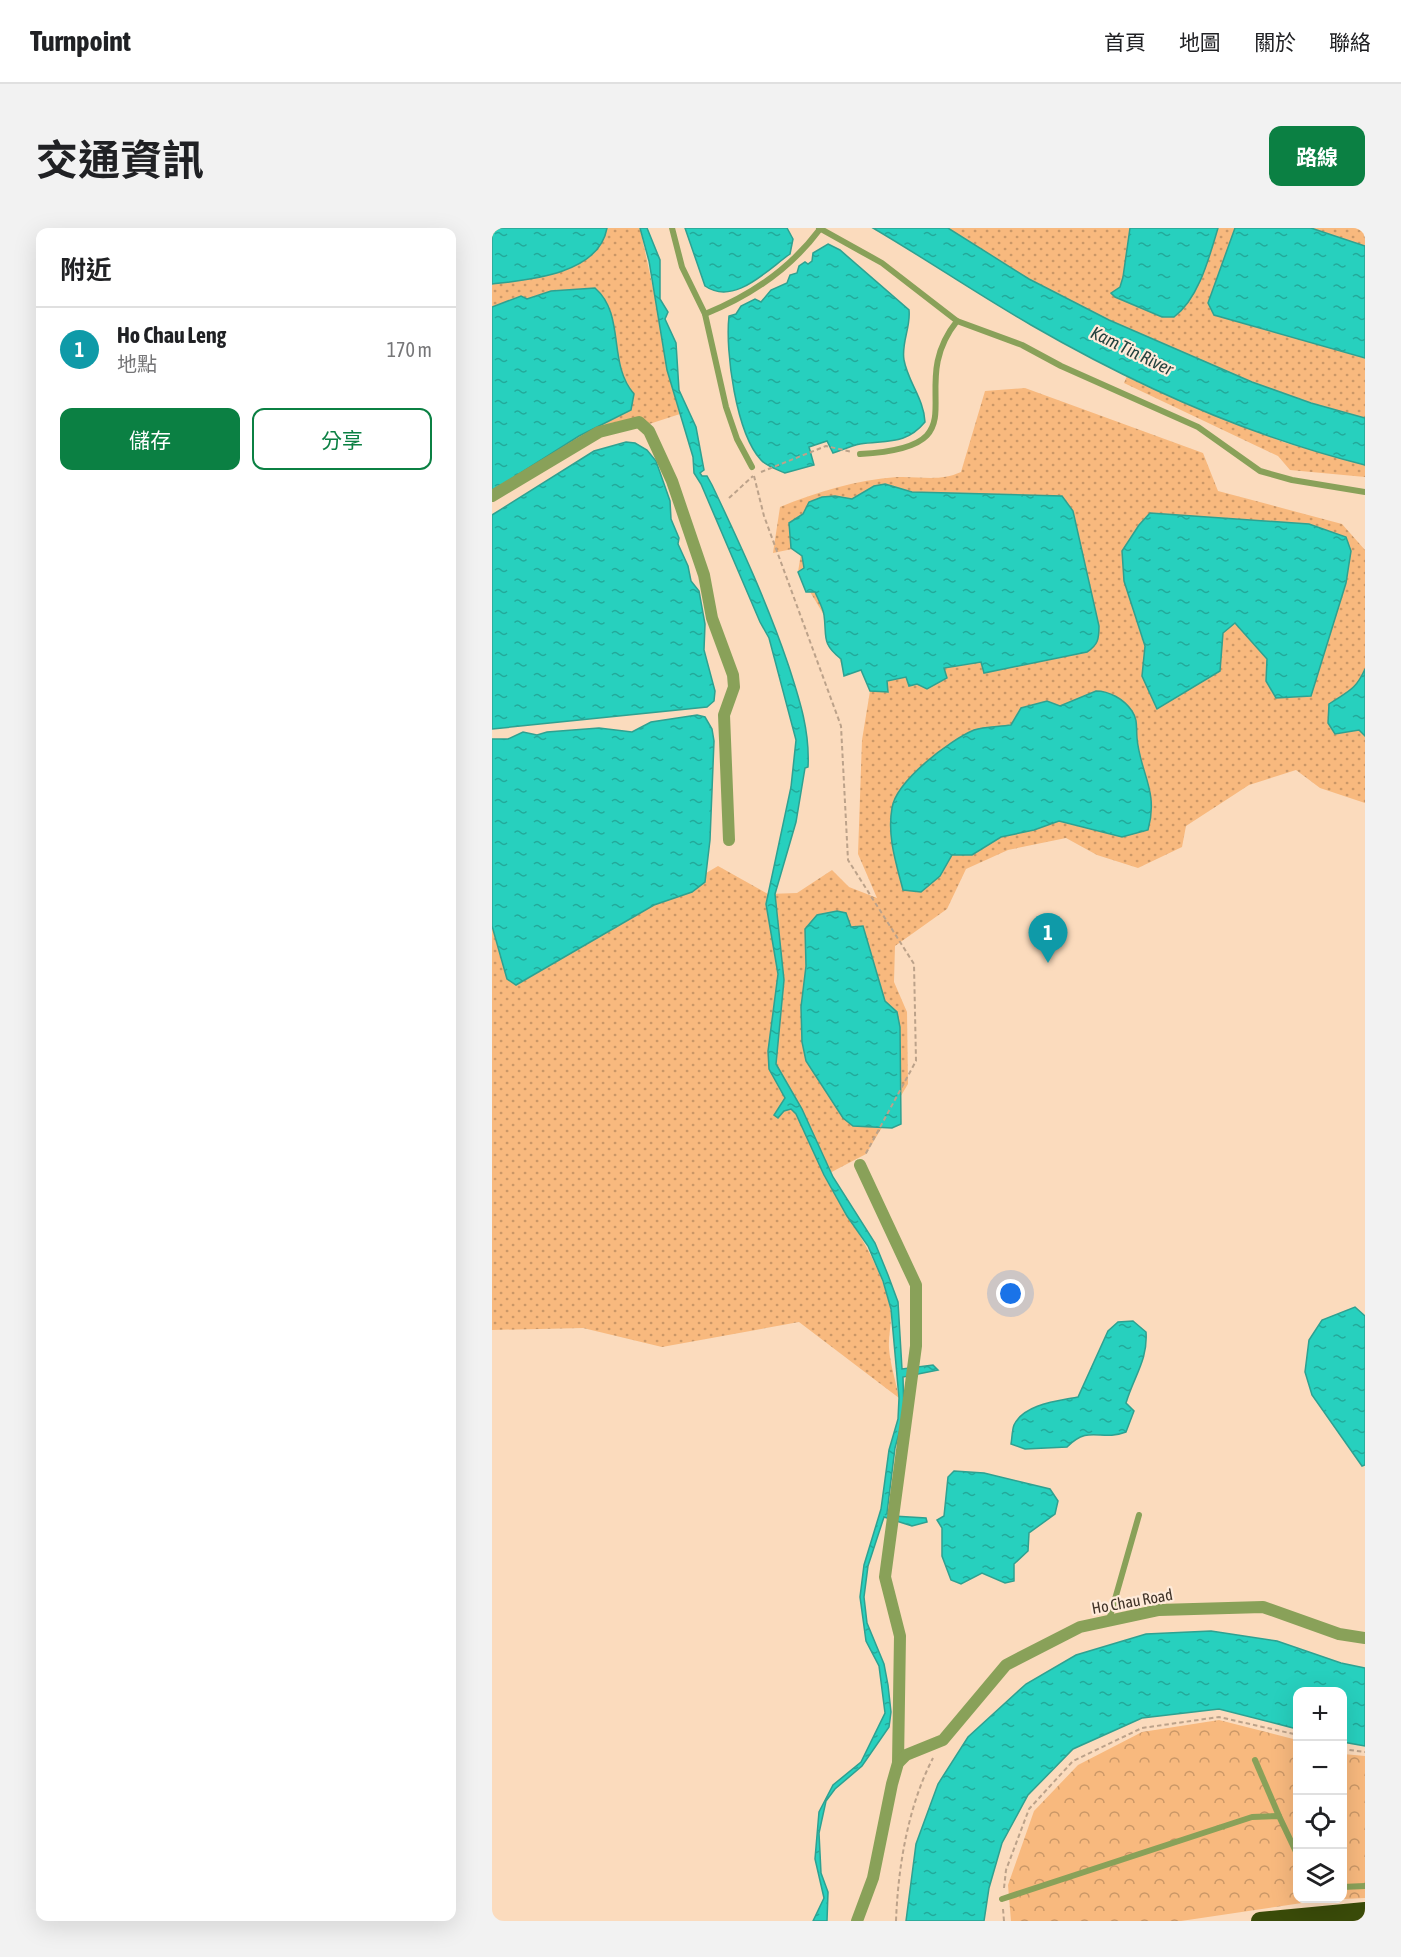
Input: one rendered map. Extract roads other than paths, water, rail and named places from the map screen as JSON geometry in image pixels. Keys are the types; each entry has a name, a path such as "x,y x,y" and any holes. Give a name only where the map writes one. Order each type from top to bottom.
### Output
{"highway":[{"path":"1260,1921 1364,1911"}],"street":[{"path":"492,496 552,458 599,432 639,422 649,431 672,481 697,553 712,618 733,675 734,687 724,715 729,840"},
{"path":"857,1921 873,1878 898,1763 900,1636 885,1577 916,1346 916,1285 860,1165"},
{"name":"Ho Chau Road","path":"898,1763 906,1755 944,1740 1006,1665 1080,1627 1159,1610 1263,1606 1339,1634 1365,1638"}],"lane":[{"path":"672,228 682,267 705,314 726,407 737,439 752,467"},
{"path":"705,314 729,304 783,270 806,248 820,228 882,263 957,321 1022,345 1061,366 1198,427 1260,471 1292,480 1365,492"},
{"path":"860,454 896,452 920,444 932,433 936,418 933,392 940,346 957,321"},
{"path":"1109,1620 1139,1515"},
{"path":"1255,1760 1295,1849"},
{"path":"1002,1899 1252,1817 1279,1816"},
{"path":"1347,1887 1365,1886"}],"water":[{"path":"492,228 607,228 601,243 591,256 577,265 543,277 492,284"},
{"path":"640,228 647,228 660,260 660,299 668,312 665,319 676,343 679,390 696,427 704,470 700,473 702,476 707,476 712,485 762,596 788,664 805,727 808,767 805,768 796,822 775,894 784,980 776,1064 802,1109 833,1177 875,1243 898,1302 902,1369 933,1365 938,1370 903,1377 904,1415 895,1448 887,1513 893,1516 926,1518 927,1522 912,1526 884,1517 868,1566 864,1597 867,1623 884,1664 891,1712 889,1727 862,1766 835,1789 826,1801 819,1833 821,1873 828,1892 827,1921 813,1921 824,1898 815,1859 819,1812 833,1785 861,1762 885,1713 879,1666 866,1641 860,1597 864,1565 881,1509 889,1450 898,1419 899,1398 891,1309 883,1281 868,1246 847,1216 824,1175 796,1114 791,1109 784,1111 778,1118 774,1115 785,1098 769,1069 768,1051 778,974 766,904 791,787 796,740 769,638 701,484 694,473 693,457 667,370 649,261"},
{"path":"685,228 787,228 793,239 790,254 760,277 738,289 727,292 716,291 705,286"},
{"name":"Kam Tin River","path":"873,228 948,228 1029,279 1109,320 1252,382 1311,403 1365,418 1365,465 1235,424 1152,388 1031,325"},
{"path":"1130,228 1218,228 1197,288 1183,309 1174,317 1162,317 1115,297 1111,293 1120,287 1123,277"},
{"path":"1235,228 1311,228 1365,246 1365,358 1214,315 1208,303"},
{"path":"828,244 840,250 909,310 903,354 909,376 922,406 925,422 911,435 896,440 860,444 833,453 827,441 809,447 814,465 785,473 761,460 745,431 731,370 729,316 736,314 741,306 755,299 761,302 771,290 787,283 790,275 797,273 799,266 812,261 813,253"},
{"path":"595,288 604,299 614,325 621,368 634,394 631,410 579,436 492,491 492,307 521,296 527,299 551,291"},
{"path":"626,442 635,443 647,450 656,461 670,501 671,519 679,538 678,544 688,566 691,581 699,591 705,624 704,650 715,691 714,701 707,707 492,729 492,515 594,451"},
{"path":"885,484 912,492 1062,496 1073,511 1099,626 1096,644 1087,652 984,673 981,662 944,668 947,678 927,689 917,684 909,686 906,677 887,681 888,692 870,691 861,670 844,676 841,659 828,644 824,615 815,592 806,592 798,572 804,568 802,556 791,548 789,523 803,514 809,502 822,497 835,496 852,499 874,486"},
{"path":"1150,513 1309,524 1346,537 1351,551 1346,583 1311,696 1276,698 1266,681 1267,659 1235,623 1223,633 1220,671 1157,709 1142,676 1145,646 1124,581 1122,551"},
{"path":"1365,669 1365,736 1359,730 1335,734 1328,723 1329,704 1354,686"},
{"path":"1096,691 1106,692 1121,699 1135,717 1139,750 1150,793 1151,816 1148,830 1122,837 1059,821 1034,830 1001,837 972,855 952,855 940,876 921,892 903,890 893,849 891,818 896,797 913,774 939,752 974,730 1011,725 1021,708 1047,701 1060,706"},
{"path":"697,715 705,717 712,729 714,741 710,840 705,882 692,892 654,905 516,985 507,979 492,926 492,739 508,739 523,732 537,735 547,732 599,728 632,732 651,722"},
{"path":"837,911 846,913 851,927 863,926 885,1001 897,1012 900,1027 901,1124 892,1128 853,1126 843,1118 806,1061 802,1042 801,1007 806,966 805,929 817,915"},
{"path":"1355,1307 1365,1316 1365,1465 1362,1466 1312,1395 1305,1372 1309,1340 1322,1320"},
{"path":"1133,1321 1146,1332 1146,1342 1143,1360 1126,1403 1134,1411 1126,1432 1117,1435 1082,1436 1067,1447 1025,1449 1011,1444 1014,1425 1025,1412 1052,1402 1078,1397 1108,1331 1118,1322"},
{"path":"954,1471 984,1473 1050,1489 1058,1501 1055,1514 1029,1533 1028,1551 1014,1564 1014,1581 1005,1583 982,1573 961,1584 951,1580 942,1556 942,1528 937,1520 944,1516 948,1477"},
{"path":"1211,1631 1277,1641 1341,1663 1365,1668 1365,1746 1347,1743 1347,1687 1293,1687 1293,1728 1219,1709 1142,1718 1073,1749 1028,1795 1002,1843 989,1888 984,1921 906,1921 916,1844 938,1784 968,1737 1026,1684 1076,1655 1146,1634"}],"place":[{"name":"Ho Chau Leng","path":"1048,963"}]}
